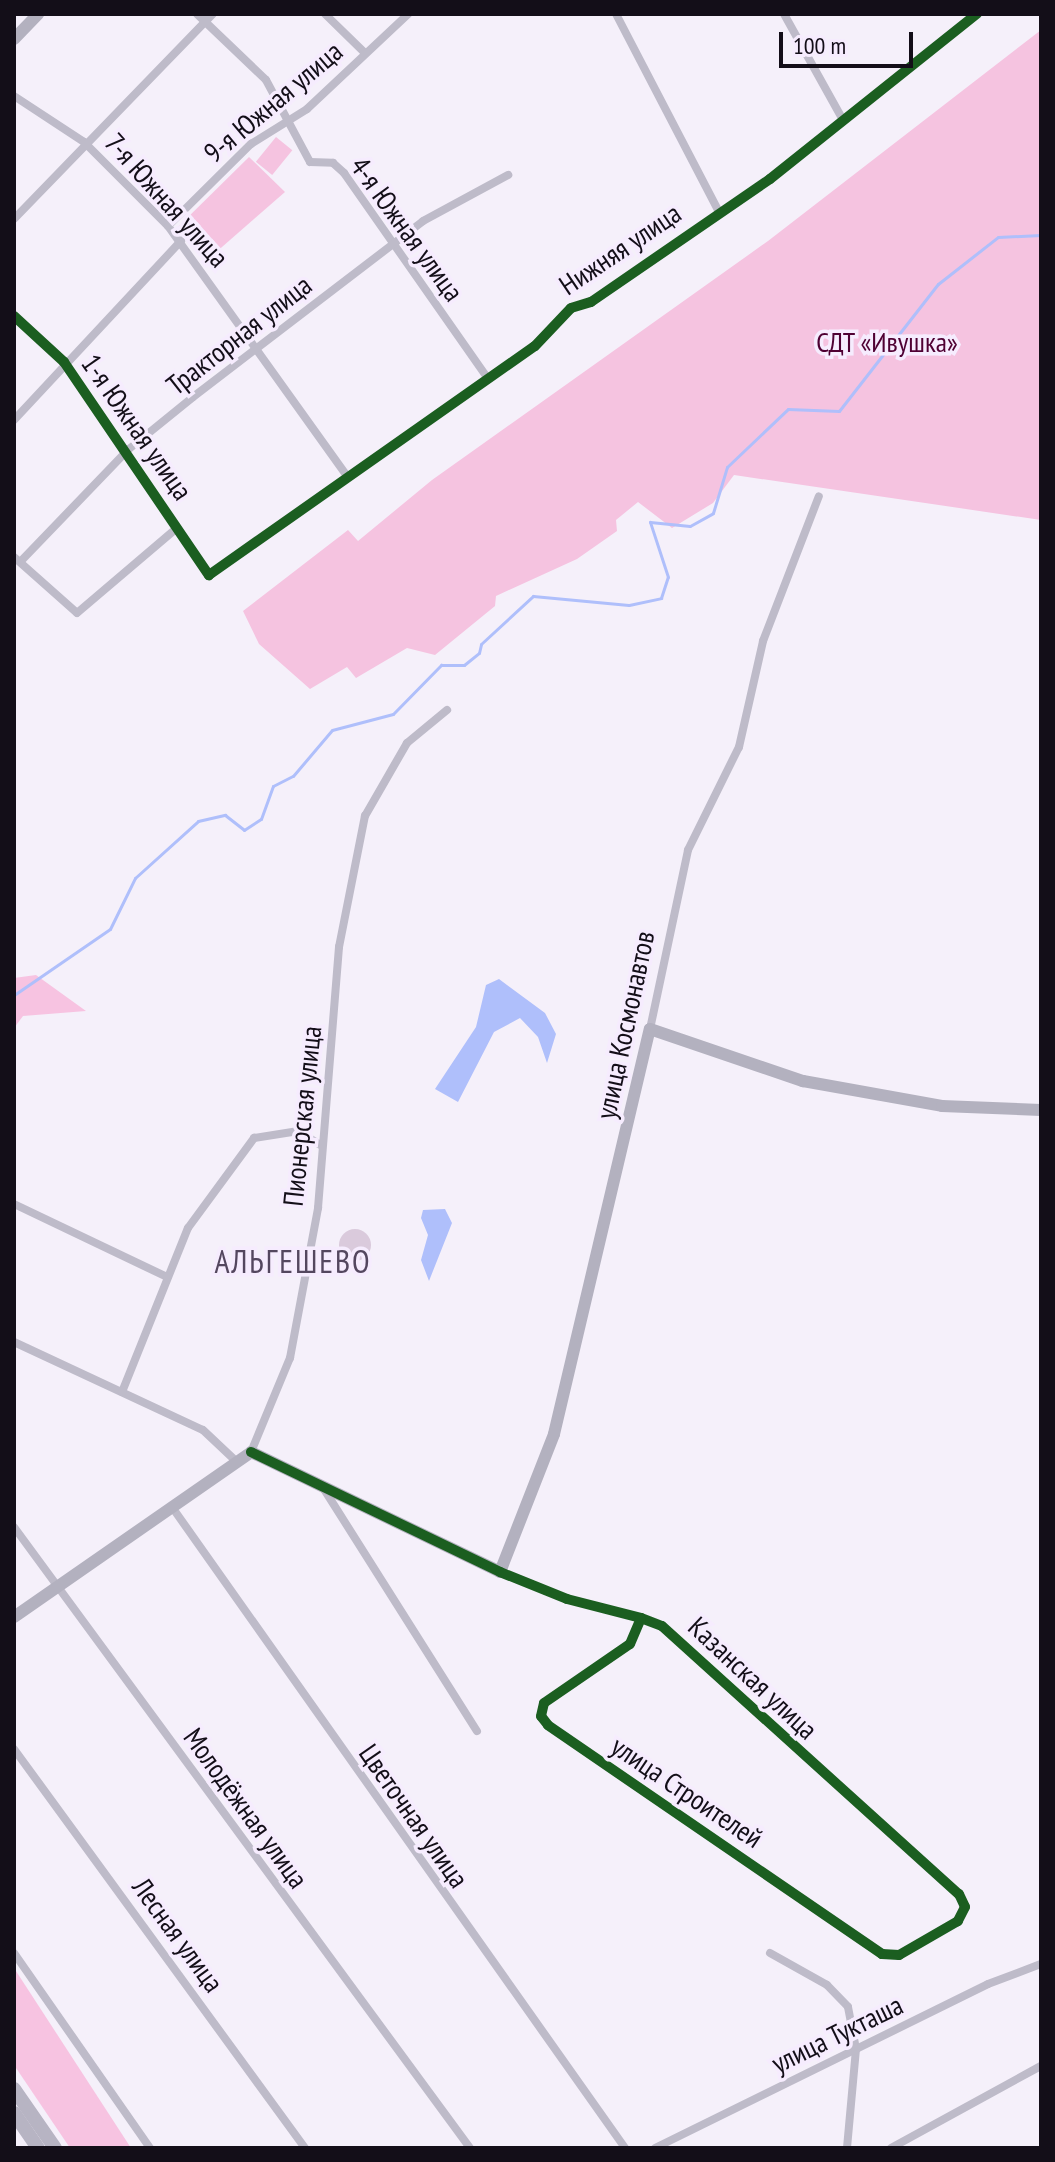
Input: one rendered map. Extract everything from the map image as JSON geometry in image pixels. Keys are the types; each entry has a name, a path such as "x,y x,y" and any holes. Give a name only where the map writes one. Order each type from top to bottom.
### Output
{"main road":[{"path":"14,2089 55,2148"},
{"path":"14,2113 38,2148"}],"street":[{"path":"14,39 38,14"},
{"name":"4-я Южная улица","path":"197,14 266,80 310,162 338,166 487,377"},
{"path":"14,219 84,142 213,14"},
{"path":"325,14 365,53"},
{"name":"9-я Южная улица","path":"168,226 251,144 288,120 408,14"},
{"path":"616,14 718,210"},
{"path":"784,14 823,95 843,120"},
{"name":"Нижняя улица","path":"209,575 546,337 571,308 591,302 718,210 770,179 977,14"},
{"name":"7-я Южная улица","path":"14,96 84,142 168,226 258,346 347,476"},
{"name":"Тракторная улица","path":"18,558 129,449 258,346 457,198 508,175"},
{"path":"14,420 64,362 181,241"},
{"name":"1-я Южная улица","path":"14,316 64,362 129,449 209,575"},
{"name":"улица Космонавтов","path":"500,1572 554,1434 650,1029 688,850 739,747 763,641 819,496"},
{"path":"18,558 77,613 177,528"},
{"name":"Пионерская улица","path":"251,1452 290,1358 318,1208 339,947 365,816 407,743 447,710"},
{"path":"650,1029 803,1081 942,1106 1041,1110"},
{"path":"122,1392 167,1277 202,1202 254,1138 298,1131 322,1146"},
{"path":"14,1204 167,1277"},
{"path":"14,1342 203,1430 237,1462"},
{"path":"14,1617 57,1584 251,1452"},
{"name":"Казанская улица","path":"251,1452 500,1572 567,1599 662,1626 959,1894 965,1913 934,1937"},
{"path":"322,1485 477,1731"},
{"name":"Цветочная улица","path":"172,1507 625,2148"},
{"name":"Молодёжная улица","path":"14,1527 470,2148"},
{"name":"улица Строителей","path":"641,1618 630,1644 544,1703 541,1716 548,1725 882,1954 899,1955 934,1937"},
{"name":"Лесная улица","path":"14,1749 305,2148"},
{"path":"14,1953 150,2148"},
{"path":"770,1953 839,1994 856,2049 847,2148"},
{"name":"улица Тукташа","path":"655,2148 856,2049 1041,1964"},
{"path":"891,2148 1041,2066"}],"green space":[{"name":"СДТ «Ивушка»","path":"1041,30 1041,520 734,475 713,503 672,528 638,502 616,520 617,531 577,559 496,596 495,606 435,655 407,648 356,678 347,667 310,689 259,644 243,611 348,530 358,541 432,480 768,241"},
{"path":"276,137 292,150 272,175 256,162"},
{"path":"249,157 285,192 206,261 178,227"}],"shaded area":[{"path":"36,975 86,1011 23,1016 14,1028 14,978"},
{"path":"14,1968 131,2148 70,2148 14,2065"}],"water":[{"path":"499,979 545,1013 556,1034 547,1063 538,1037 520,1018 494,1032 458,1102 435,1089 476,1027 486,985"},
{"path":"445,1209 452,1223 429,1281 421,1260 428,1235 421,1218 423,1210"}],"building":[{"path":"355,1229 367,1233 371,1245 367,1257 355,1261 343,1257 339,1245 343,1233"}],"waterway":[{"path":"14,995 110,929 135,878 198,821 225,815 244,830 261,819 273,786 293,776 332,730 393,714 441,665 464,665 479,653 481,644 533,596 629,605 661,598 668,577 650,522 690,526 713,513 727,467 788,409 839,411 938,284 998,237 1041,235"}],"cycle path":[{"path":"14,316 64,362 209,575 535,346 571,308 591,302 770,179 977,14"},
{"path":"251,1452 500,1572 567,1599 641,1618 662,1626 959,1894 965,1907 958,1921 899,1955 882,1954 548,1725 541,1716 544,1703 630,1644 641,1618"}],"district":[{"name":"АЛЬГЕШЕВО","path":"293,1261"}]}
